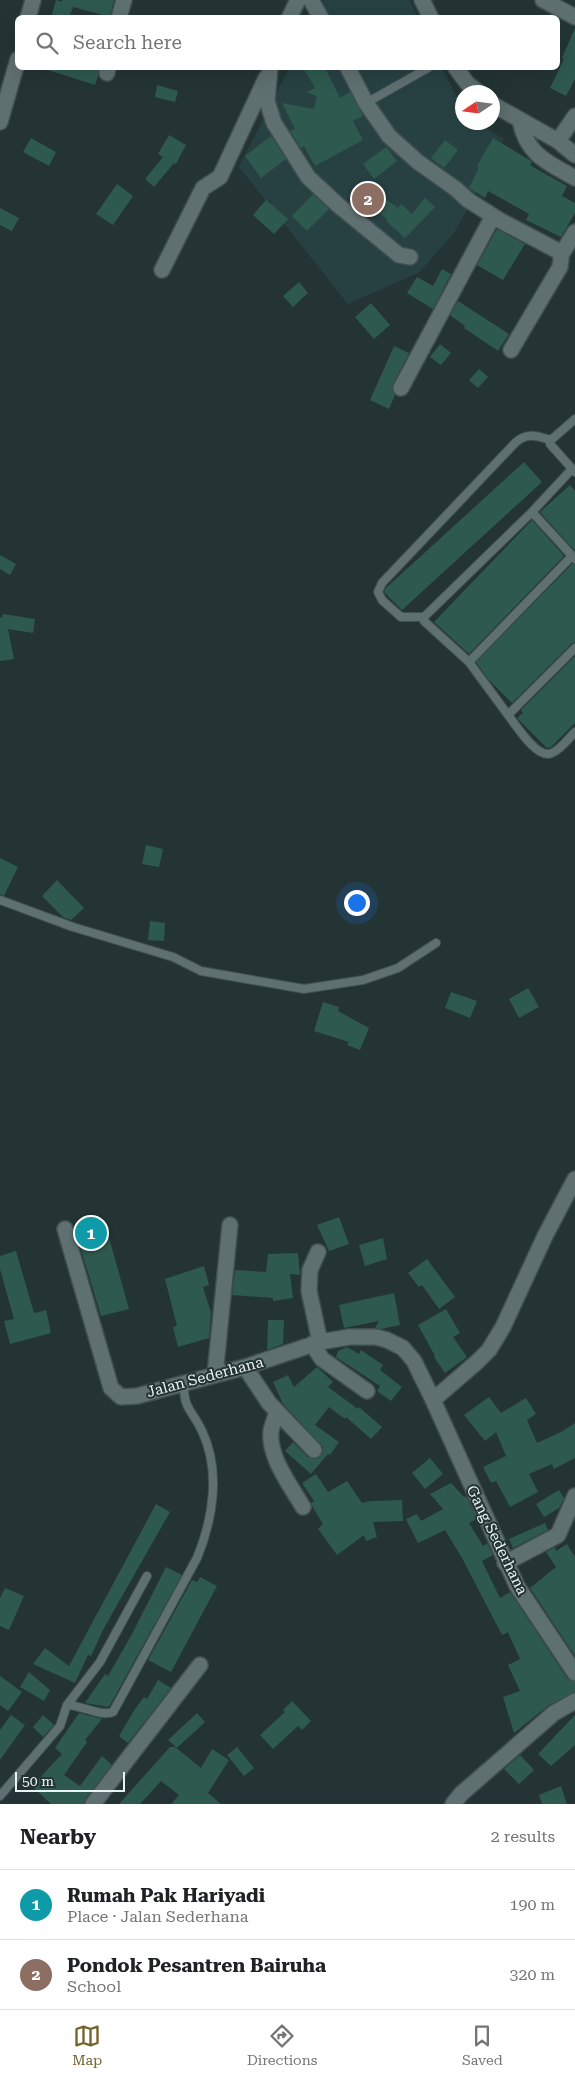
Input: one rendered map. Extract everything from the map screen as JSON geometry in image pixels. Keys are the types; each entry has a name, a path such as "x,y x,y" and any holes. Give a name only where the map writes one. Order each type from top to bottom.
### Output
{"street":[{"path":"29,15 33,0"},
{"path":"120,15 124,0"},
{"path":"290,15 298,0"},
{"path":"310,0 319,15"},
{"path":"422,0 430,15"},
{"path":"543,0 573,12"},
{"path":"0,122 15,70"},
{"path":"269,70 267,101 274,123 308,177 338,205 399,255 410,258"},
{"path":"162,270 203,188 220,177 269,70"},
{"path":"349,70 366,102 389,136 418,162 468,200 493,216 560,252 561,255"},
{"path":"458,70 470,85"},
{"path":"500,109 558,141 575,155"},
{"path":"558,141 575,116"},
{"path":"520,120 523,134 534,152 575,178"},
{"path":"401,388 493,216"},
{"path":"511,350 560,268 561,255 575,232"},
{"path":"433,1400 489,1350 503,1327 545,1236 575,1179"},
{"path":"215,1375 230,1225"},
{"name":"Jalan Sederhana","path":"65,1229 111,1388 115,1394 126,1398 245,1367 316,1343 349,1337 376,1337 403,1348 414,1361 433,1400"},
{"path":"318,1252 310,1270 308,1285 316,1343 322,1359 368,1391"},
{"path":"245,1367 277,1412 314,1450"},
{"name":"Gang Sederhana","path":"433,1400 505,1563 535,1615 575,1672"},
{"path":"277,1412 271,1431 272,1443 276,1456 303,1507"},
{"path":"505,1563 558,1535 575,1496"},
{"path":"93,1804 200,1665"},
{"path":"453,1804 461,1794 554,1713 575,1702"}],"lane":[{"path":"366,102 424,70"},
{"path":"551,440 575,420"},
{"path":"529,434 551,440 551,446 574,470 424,617 401,617 382,600 378,592 382,582 516,442 524,435 529,434"},
{"path":"468,662 573,557 532,512"},
{"path":"424,617 424,621 468,662 508,715 542,754 546,755 556,750 575,732"},
{"path":"508,715 575,648"},
{"path":"0,900 73,927 173,957 201,971 304,989 363,980 398,968 436,943"},
{"path":"67,1704 82,1706 102,1713 113,1712 198,1558 205,1539 213,1498 211,1460 201,1429 186,1406 184,1382"},
{"path":"0,1796 60,1726 67,1704 100,1662 146,1576"}],"shaded area":[{"path":"324,0 409,0 417,15 316,15"},
{"path":"288,70 443,70 455,93 455,130 489,130 504,139 456,230 420,272 348,304 239,167"}],"building":[{"path":"56,0 62,2 62,0 114,0 110,15 103,15 73,7 70,15 52,15"},
{"path":"575,28 575,79 566,96 550,88 560,70 564,59 562,58"},
{"path":"48,70 99,70 95,85"},
{"path":"304,70 326,70 340,98 350,92 363,116 353,121 363,140 315,166 304,146 301,148 290,131 295,129 282,103 314,109 317,96 306,92 315,88"},
{"path":"157,85 178,91 175,102 155,97"},
{"path":"169,135 186,145 176,164 174,163 154,187 145,179 163,157 158,154"},
{"path":"271,136 286,159 261,178 245,156"},
{"path":"31,138 56,152 49,166 23,152"},
{"path":"493,138 531,161 530,165 567,186 562,196 575,203 575,213 561,237 526,220 529,214 488,191 485,198 469,188 479,167 477,166"},
{"path":"445,140 458,150 444,168 431,158"},
{"path":"386,147 397,161 374,179 363,164"},
{"path":"117,184 133,196 113,225 96,214"},
{"path":"365,184 398,208 401,204 412,214 425,198 435,207 405,238 386,221 387,219 362,200 359,202 353,190"},
{"path":"313,194 329,209 307,231 292,216"},
{"path":"266,200 288,219 274,234 253,215"},
{"path":"0,208 19,218 12,231 0,225"},
{"path":"497,229 525,244 503,280 477,265"},
{"path":"442,269 451,274 433,309 407,293 417,277 433,286"},
{"path":"299,282 308,293 293,307 283,296"},
{"path":"458,301 509,334 498,351 464,328 465,326 450,315"},
{"path":"371,303 390,325 374,339 355,317"},
{"path":"440,344 451,353 441,365 430,357"},
{"path":"394,346 409,353 393,384 392,389 395,395 389,409 370,400"},
{"path":"479,369 488,377 478,388 469,380"},
{"path":"524,462 542,482 402,610 384,592 386,588"},
{"path":"570,485 575,491 575,551 540,512"},
{"path":"532,520 564,556 469,654 434,622"},
{"path":"0,555 16,564 10,575 0,569"},
{"path":"572,564 575,564 575,642 512,703 488,679 476,662"},
{"path":"3,614 35,619 33,633 8,629 14,659 0,661 0,618"},
{"path":"575,656 575,723 551,747 547,748 517,718 523,713 521,710"},
{"path":"146,845 163,849 159,867 142,864"},
{"path":"0,858 18,867 4,896 0,894"},
{"path":"57,880 84,908 71,920 63,917 42,896"},
{"path":"150,921 165,923 164,941 148,940"},
{"path":"528,988 539,1007 519,1018 509,999"},
{"path":"451,992 477,1001 470,1018 445,1008"},
{"path":"323,1002 339,1007 338,1011 369,1028 360,1050 347,1045 349,1042 314,1031"},
{"path":"339,1217 349,1244 329,1251 317,1225"},
{"path":"104,1220 129,1309 101,1316 75,1229"},
{"path":"383,1238 387,1259 365,1266 359,1245"},
{"path":"16,1251 34,1313 46,1310 51,1333 10,1344 4,1321 14,1319 0,1269 0,1256"},
{"path":"298,1253 300,1275 290,1274 293,1298 273,1301 273,1298 232,1295 235,1270 266,1272 268,1254"},
{"path":"427,1259 455,1297 439,1309 422,1285 419,1287 408,1273"},
{"path":"204,1266 209,1285 203,1287 211,1313 209,1338 178,1347 173,1327 177,1326 165,1279"},
{"path":"394,1293 400,1325 381,1329 375,1328 379,1321 344,1328 339,1305"},
{"path":"446,1309 460,1333 453,1337 467,1357 445,1373 434,1357 418,1325"},
{"path":"268,1320 284,1320 283,1344 267,1350"},
{"path":"347,1347 359,1354 361,1350 383,1365 380,1370 402,1387 391,1401 377,1391 380,1386 336,1357 338,1351"},
{"path":"317,1367 333,1382 328,1387 358,1409 359,1407 382,1427 371,1439 346,1417 345,1419 329,1407 315,1425 339,1442 330,1455 328,1454 311,1474 285,1451 293,1442 308,1457 316,1459 323,1453 323,1447 283,1404 273,1382 288,1375 294,1387"},
{"path":"489,1397 501,1413 526,1398 536,1414 527,1420 537,1443 575,1423 575,1458 554,1469 552,1464 529,1474 538,1492 510,1507 496,1481 491,1483 483,1467 506,1456 496,1432 485,1441 464,1415"},
{"path":"430,1458 443,1474 425,1489 412,1473"},
{"path":"316,1474 328,1492 347,1481 362,1503 402,1500 403,1521 373,1522 377,1537 366,1541 364,1535 337,1555 318,1529 323,1524 312,1506 311,1503 314,1501 302,1483"},
{"path":"451,1483 464,1497 466,1496 477,1519 469,1523 483,1546 487,1543 493,1555 482,1561 500,1598 510,1592 567,1678 575,1682 575,1692 549,1705 514,1733 503,1697 520,1691 508,1665 520,1659 508,1632 502,1635 462,1558 445,1530 418,1543 406,1519 417,1514 421,1521 443,1509 430,1494"},
{"path":"559,1490 564,1498 559,1508 544,1517 536,1504"},
{"path":"156,1504 170,1512 104,1628 91,1656 88,1655 75,1683 33,1664 45,1648 69,1666"},
{"path":"545,1523 548,1530 513,1548 509,1539"},
{"path":"567,1544 575,1557 575,1656 530,1588 556,1567 546,1552 555,1547 556,1551"},
{"path":"166,1567 182,1575 109,1707 85,1703 105,1674 108,1676"},
{"path":"200,1577 217,1586 171,1672 148,1660 192,1580 197,1582"},
{"path":"5,1588 24,1596 9,1630 0,1626 0,1598"},
{"path":"29,1672 50,1690 44,1701 20,1687"},
{"path":"0,1676 22,1692 8,1711 0,1705"},
{"path":"158,1680 171,1688 128,1743 119,1736 135,1709 144,1697 147,1699"},
{"path":"292,1701 311,1721 302,1730 298,1726 273,1749 260,1735 285,1712 283,1710"},
{"path":"79,1713 102,1719 85,1740 87,1742 64,1775 80,1786 102,1756 112,1765 86,1798 84,1804 51,1804 32,1786 62,1754 55,1748"},
{"path":"197,1713 205,1722 177,1748 168,1740"},
{"path":"11,1715 25,1725 0,1760 0,1730"},
{"path":"43,1715 54,1725 43,1737 33,1727"},
{"path":"575,1715 575,1745 551,1766 538,1754"},
{"path":"170,1747 175,1747 201,1768 212,1749 229,1760 208,1793 221,1804 171,1804 179,1795 161,1781 140,1804 119,1804"},
{"path":"237,1747 254,1768 244,1776 227,1755"},
{"path":"520,1755 534,1770 519,1784 504,1769"},
{"path":"561,1786 567,1804 542,1804 539,1795"}],"place":[{"name":"Pondok Pesantren Bairuha","path":"368,199"},
{"name":"Rumah Pak Hariyadi","path":"91,1233"}]}
